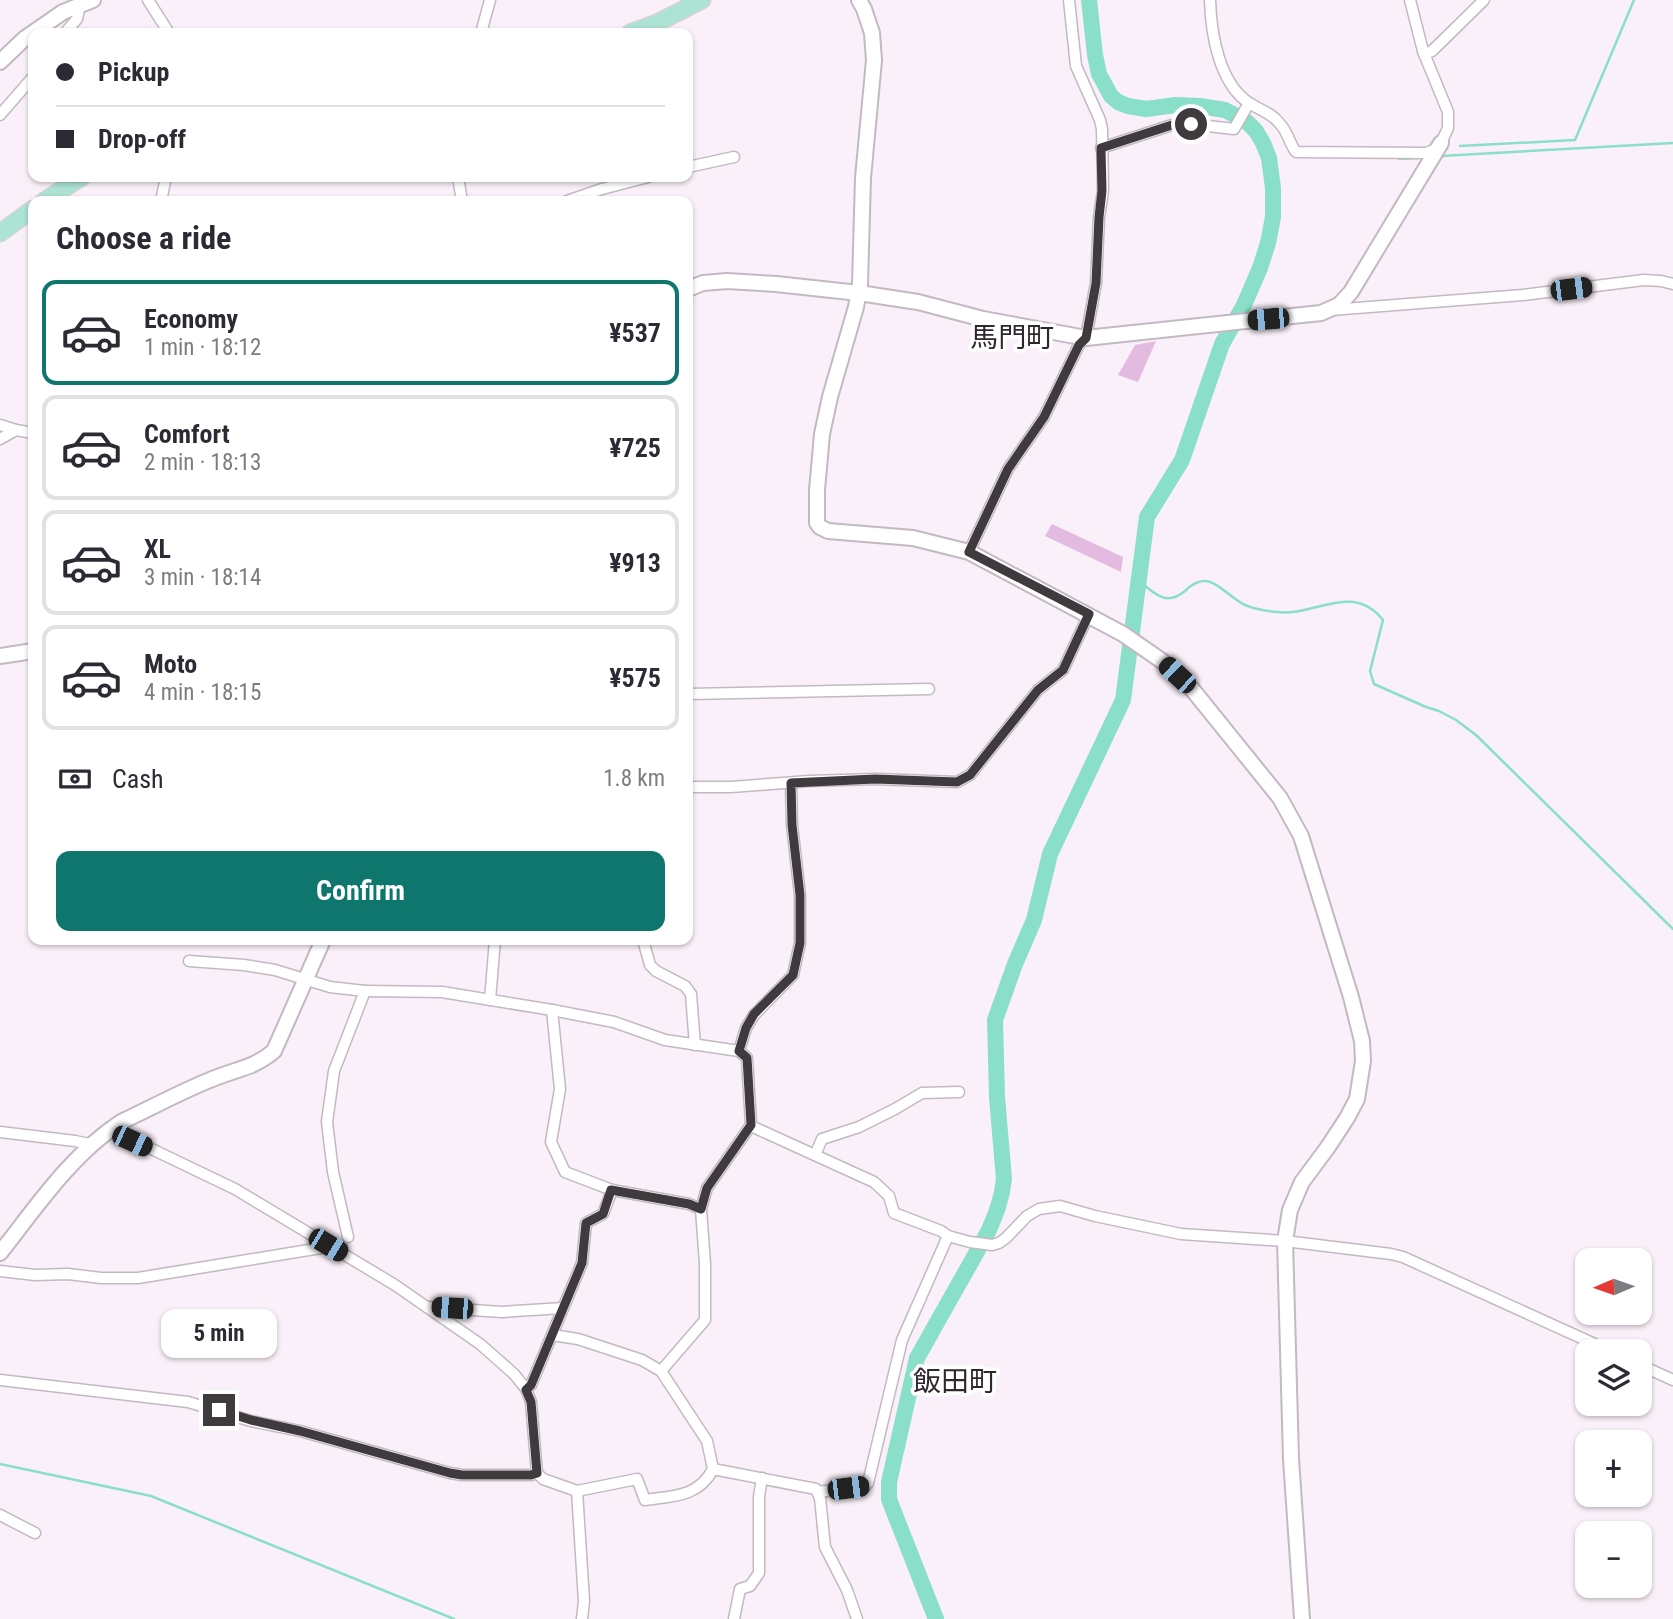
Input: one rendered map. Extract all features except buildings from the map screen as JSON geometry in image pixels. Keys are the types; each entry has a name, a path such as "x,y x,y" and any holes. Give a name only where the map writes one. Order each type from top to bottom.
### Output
{"main road":[{"path":"643,28 702,0"},
{"path":"52,196 74,182"},
{"path":"0,233 28,213"}],"street":[{"path":"148,0 166,28"},
{"path":"482,28 490,0"},
{"path":"859,0 872,33 874,60 863,178 859,293 822,434 817,523 828,531 913,538 969,552 1089,614 1163,661 1192,689 1280,798 1301,836 1350,997 1362,1041 1363,1061 1357,1099 1348,1118 1302,1182 1290,1210 1285,1241 1291,1459 1302,1619"},
{"path":"969,552 1008,469 1044,417 1079,345 1086,338 1096,283 1102,191 1100,120 1076,66 1069,0"},
{"path":"1210,0 1212,26 1231,85 1248,106 1268,113 1282,125 1296,152 1426,153 1439,146"},
{"path":"1331,310 1351,292 1448,128 1448,112 1424,54 1410,0"},
{"path":"1424,54 1432,51 1484,0"},
{"path":"69,28 86,3"},
{"path":"40,28 63,12 86,3"},
{"path":"0,62 28,36"},
{"path":"0,115 28,83"},
{"path":"1101,148 1172,125 1191,124 1234,129 1248,106"},
{"path":"693,166 734,157"},
{"path":"582,196 629,182"},
{"path":"693,286 702,282 727,281 859,293 918,302 983,319 1086,338 1331,310 1522,295 1644,280 1673,284"},
{"path":"0,425 28,431"},
{"path":"0,439 16,430"},
{"path":"693,787 875,779 957,782 970,775 1038,690 1063,670 1089,614"},
{"path":"0,656 28,652"},
{"path":"693,694 929,689"},
{"path":"739,1051 746,1028 754,1014 793,975 800,943 800,895 792,825 791,783"},
{"path":"0,1253 71,1163 110,1129 212,1079 253,1066 274,1051 321,945"},
{"path":"490,1000 495,945"},
{"path":"644,945 650,965 685,986 691,994 695,1045"},
{"path":"190,961 275,970 330,987 365,991 442,992 552,1010 614,1022 665,1040 739,1051 747,1058 751,1126 707,1188 701,1209 705,1320 661,1371"},
{"path":"348,1237 333,1172 327,1122 334,1071 365,991"},
{"path":"552,1010 560,1088 551,1142 565,1172 611,1190 689,1204 701,1209"},
{"path":"815,1155 822,1139 859,1127 922,1093 959,1092"},
{"path":"751,1126 874,1182 889,1196 894,1213 942,1231 948,1236 970,1242 992,1245 999,1243 1027,1216 1039,1209 1060,1206 1181,1234 1236,1236 1391,1254 1583,1339"},
{"path":"110,1129 235,1189 395,1285 480,1344 514,1374 526,1390 531,1402 537,1473 543,1479 577,1491 637,1479 645,1500 693,1492 709,1478 713,1469 707,1441 661,1371 642,1360 578,1339 552,1335"},
{"path":"0,1132 90,1144"},
{"path":"526,1390 531,1385 582,1263 586,1223 603,1214 611,1190"},
{"path":"818,1492 865,1486 868,1483 902,1339 948,1236"},
{"path":"0,1272 138,1278 328,1245"},
{"path":"426,1307 502,1312 563,1308"},
{"path":"1652,1370 1673,1380"},
{"path":"0,1380 188,1402 450,1473 537,1473"},
{"path":"713,1469 813,1488 818,1492 825,1547 847,1590 857,1619"},
{"path":"734,1619 740,1589 750,1586 759,1573 759,1497 762,1478"},
{"path":"577,1491 584,1601 582,1619"},
{"path":"0,1515 35,1533"}],"shaded area":[{"path":"1156,341 1138,382 1118,375 1135,345"},
{"path":"1052,524 1123,557 1121,572 1045,536"}],"waterway":[{"path":"936,1619 889,1499 889,1482 917,1358 988,1232 1002,1193 1004,1179 997,1097 995,1020 1034,920 1050,854 1123,700 1147,517 1182,460 1222,344 1244,305 1260,268 1273,217 1269,158 1256,131 1247,122 1225,110 1176,105 1146,109 1128,106 1111,96 1099,74 1089,0"},
{"path":"1460,146 1575,140 1634,0"},
{"path":"1441,156 1673,143"},
{"path":"1399,159 1417,158"},
{"path":"1139,581 1155,594 1166,598 1178,596 1201,581 1209,582 1245,605 1273,612 1291,612 1346,602 1359,603 1371,609 1383,620 1370,671 1374,684 1439,711 1476,735 1673,929"},
{"path":"0,1464 151,1496 454,1619"}],"district":[{"name":"馬門町","path":"1012,337"},
{"name":"飯田町","path":"955,1381"}],"route":[{"path":"219,1410 450,1473 537,1473 531,1402 526,1390 531,1385 582,1263 586,1223 603,1214 611,1190 689,1204 701,1209 707,1188 751,1125 747,1058 739,1051 746,1028 754,1014 793,975 800,943 800,895 792,825 791,783 875,779 957,782 970,775 1038,690 1063,670 1089,614 969,552 1008,469 1044,417 1079,345 1086,338 1096,283 1102,191 1101,148 1172,125 1191,124"}]}
